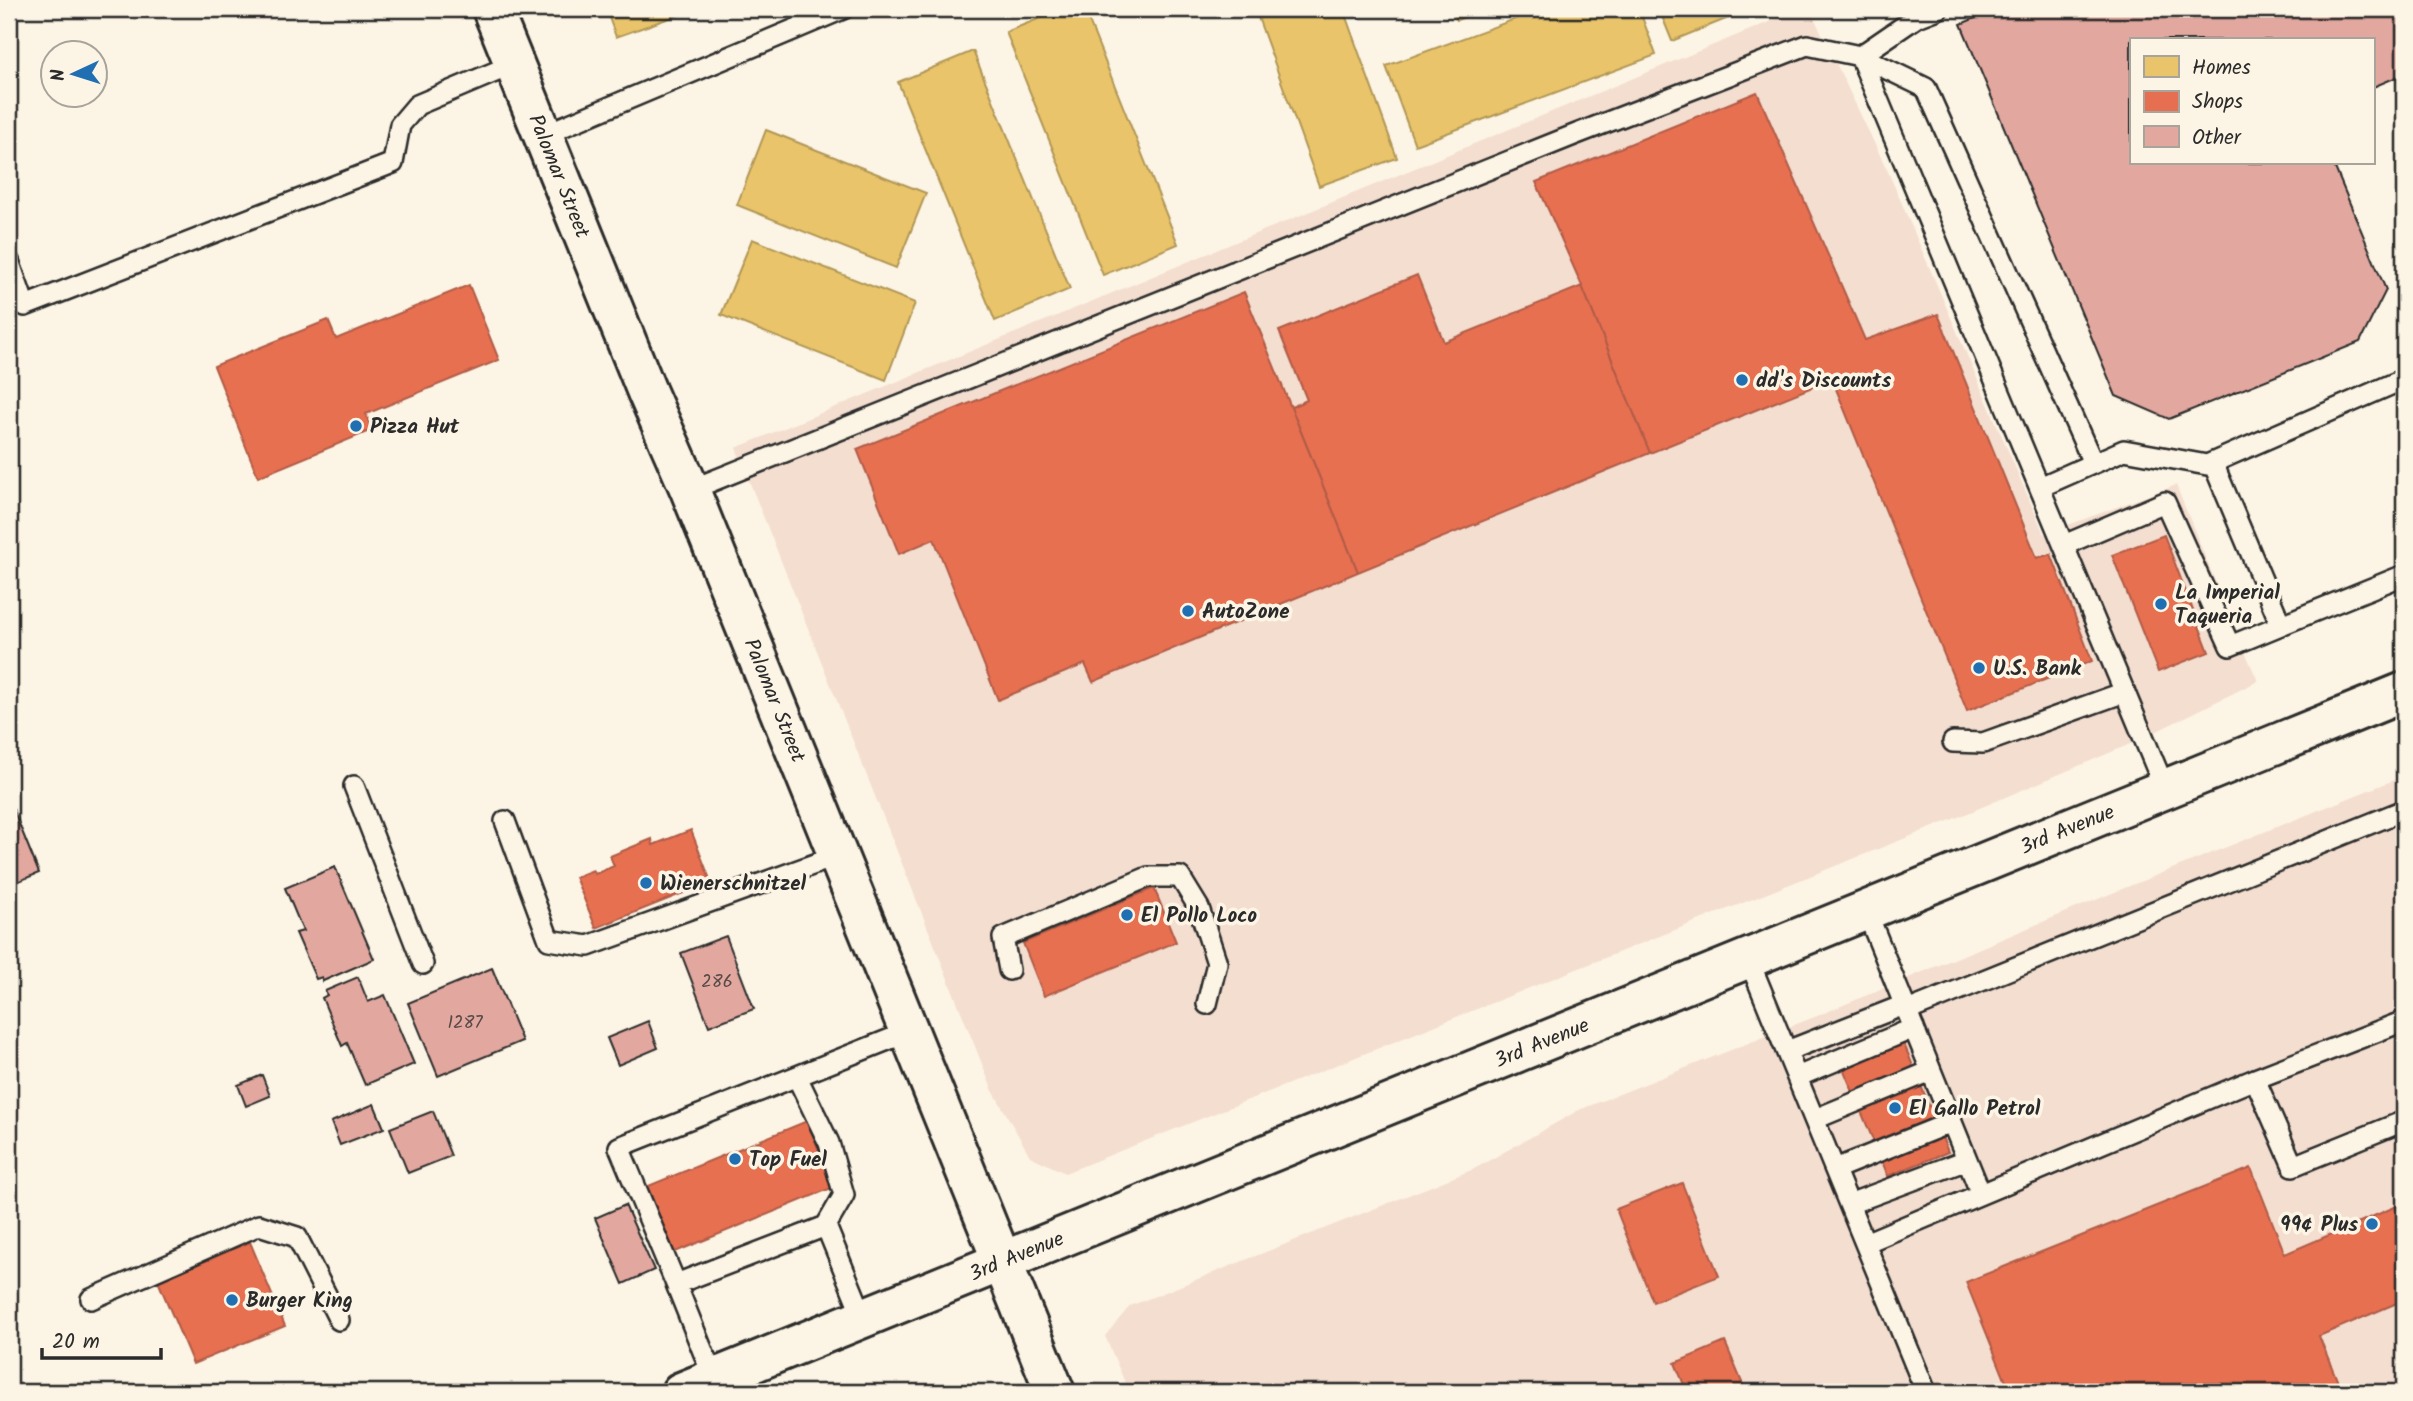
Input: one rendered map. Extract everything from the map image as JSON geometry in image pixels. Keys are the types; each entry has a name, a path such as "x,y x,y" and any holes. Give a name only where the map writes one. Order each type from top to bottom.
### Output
{"main road":[{"name":"Palomar Street","path":"492,9 1055,1392"},
{"name":"3rd Avenue","path":"698,1385 2404,692"}],"lane":[{"path":"543,135 843,9"},
{"path":"1860,56 1917,17 1938,9"},
{"path":"690,490 1549,145 1807,45 1860,56 1926,88 2093,463"},
{"path":"1860,56 2165,789"},
{"path":"9,261 25,306 393,163 400,125 417,105 514,64"},
{"path":"2040,486 2124,450 2207,465 2404,379"},
{"path":"2213,463 2281,625"},
{"path":"2064,545 2165,502 2230,646 2404,575"},
{"path":"1953,742 1983,743 2125,692"},
{"path":"354,786 423,964"},
{"path":"1787,1051 1908,1015 2404,810"},
{"path":"505,821 549,940 588,946 837,856"},
{"path":"1009,970 1003,937 1148,877 1180,877 1199,908 1217,963 1207,1004"},
{"path":"1866,910 1981,1194"},
{"path":"1748,958 1926,1392"},
{"path":"1797,1077 1908,1015"},
{"path":"1865,1243 2255,1079 2404,1021"},
{"path":"698,1385 676,1284 620,1147 908,1032"},
{"path":"1815,1119 1931,1071"},
{"path":"676,1284 826,1226 844,1195 829,1143 797,1077"},
{"path":"2255,1079 2293,1166 2404,1121"},
{"path":"1835,1169 1952,1122"},
{"path":"1849,1204 1967,1160"},
{"path":"91,1299 259,1225 297,1237 339,1320"},
{"path":"826,1226 863,1317"}],"shaded area":[{"path":"1801,9 1810,9 1890,176 2044,534 2176,485 2258,681 2135,742 1961,816 1065,1173 1030,1156 992,1089 736,448"},
{"path":"2404,776 2404,1392 1129,1392 1105,1336 1130,1306 1474,1169 1579,1110 1817,1016"}],"building: Homes":[{"path":"606,9 695,9 616,37"},
{"path":"1063,9 1084,9 1178,244 1103,275 1006,32"},
{"path":"1255,9 1343,9 1397,158 1319,186"},
{"path":"1452,9 1486,9 1457,20"},
{"path":"1543,9 1639,9 1656,55 1415,145 1386,66"},
{"path":"1659,9 1748,9 1748,10 1672,41"},
{"path":"973,51 1070,289 995,321 898,82"},
{"path":"766,130 926,193 896,268 737,205"},
{"path":"752,239 915,303 886,380 721,315"}],"building: Shops":[{"path":"1757,92 1865,340 1938,314 2037,558 2051,554 2092,661 1967,711 1832,379 1650,453 1536,182"},
{"path":"1417,275 1444,342 1582,286 1650,453 1358,572 1291,407 1307,400 1279,331"},
{"path":"469,285 499,360 366,414 372,430 258,477 214,366 328,320 336,339"},
{"path":"1244,292 1358,572 1093,682 1085,664 998,700 934,539 899,554 857,449"},
{"name":"La Imperial Taqueria","path":"2164,535 2209,652 2158,672 2112,555"},
{"path":"691,830 711,882 596,928 575,877 593,870 595,874 614,866 610,856 652,839 653,845"},
{"name":"El Pollo Loco","path":"1154,888 1176,942 1044,996 1023,943"},
{"path":"1904,1044 1948,1152 1888,1176 1843,1068"},
{"path":"807,1121 834,1187 673,1253 646,1187"},
{"path":"2251,1168 2285,1254 2404,1203 2404,1300 2319,1336 2342,1392 2010,1392 1966,1282"},
{"path":"1682,1183 1719,1276 1653,1302 1616,1209"},
{"path":"250,1242 285,1326 193,1364 158,1281"},
{"path":"1725,1342 1746,1392 1687,1392 1675,1363"}],"building: Other":[{"path":"1997,9 2404,9 2404,74 2374,87 2374,38 2130,38 2130,164 2333,164 2386,290 2360,342 2169,419 2116,396 1961,24"},
{"path":"9,799 39,873 9,885"},
{"path":"335,867 374,959 323,981 322,977 316,979 296,933 303,931 285,888"},
{"path":"726,936 754,1009 709,1026 681,953"},
{"path":"492,968 522,1041 438,1076 408,1003"},
{"path":"358,977 368,1002 385,995 414,1064 365,1085 347,1043 342,1046 322,998 327,995 325,991"},
{"path":"648,1021 658,1048 618,1065 607,1038"},
{"path":"262,1075 270,1096 246,1106 238,1085"},
{"path":"374,1104 384,1128 340,1145 331,1122"},
{"path":"433,1111 451,1156 408,1173 390,1128"},
{"path":"625,1205 654,1270 623,1284 595,1218"}],"place":[{"name":"dd's Discounts","path":"1742,380"},
{"name":"Pizza Hut","path":"356,426"},
{"name":"La Imperial Taqueria","path":"2161,604"},
{"name":"AutoZone","path":"1188,611"},
{"name":"U.S. Bank","path":"1979,668"},
{"name":"Wienerschnitzel","path":"646,883"},
{"name":"El Pollo Loco","path":"1127,915"},
{"name":"El Gallo Petrol","path":"1895,1108"},
{"name":"Top Fuel","path":"735,1159"},
{"name":"99¢ Plus","path":"2372,1224"},
{"name":"Burger King","path":"232,1300"}]}
